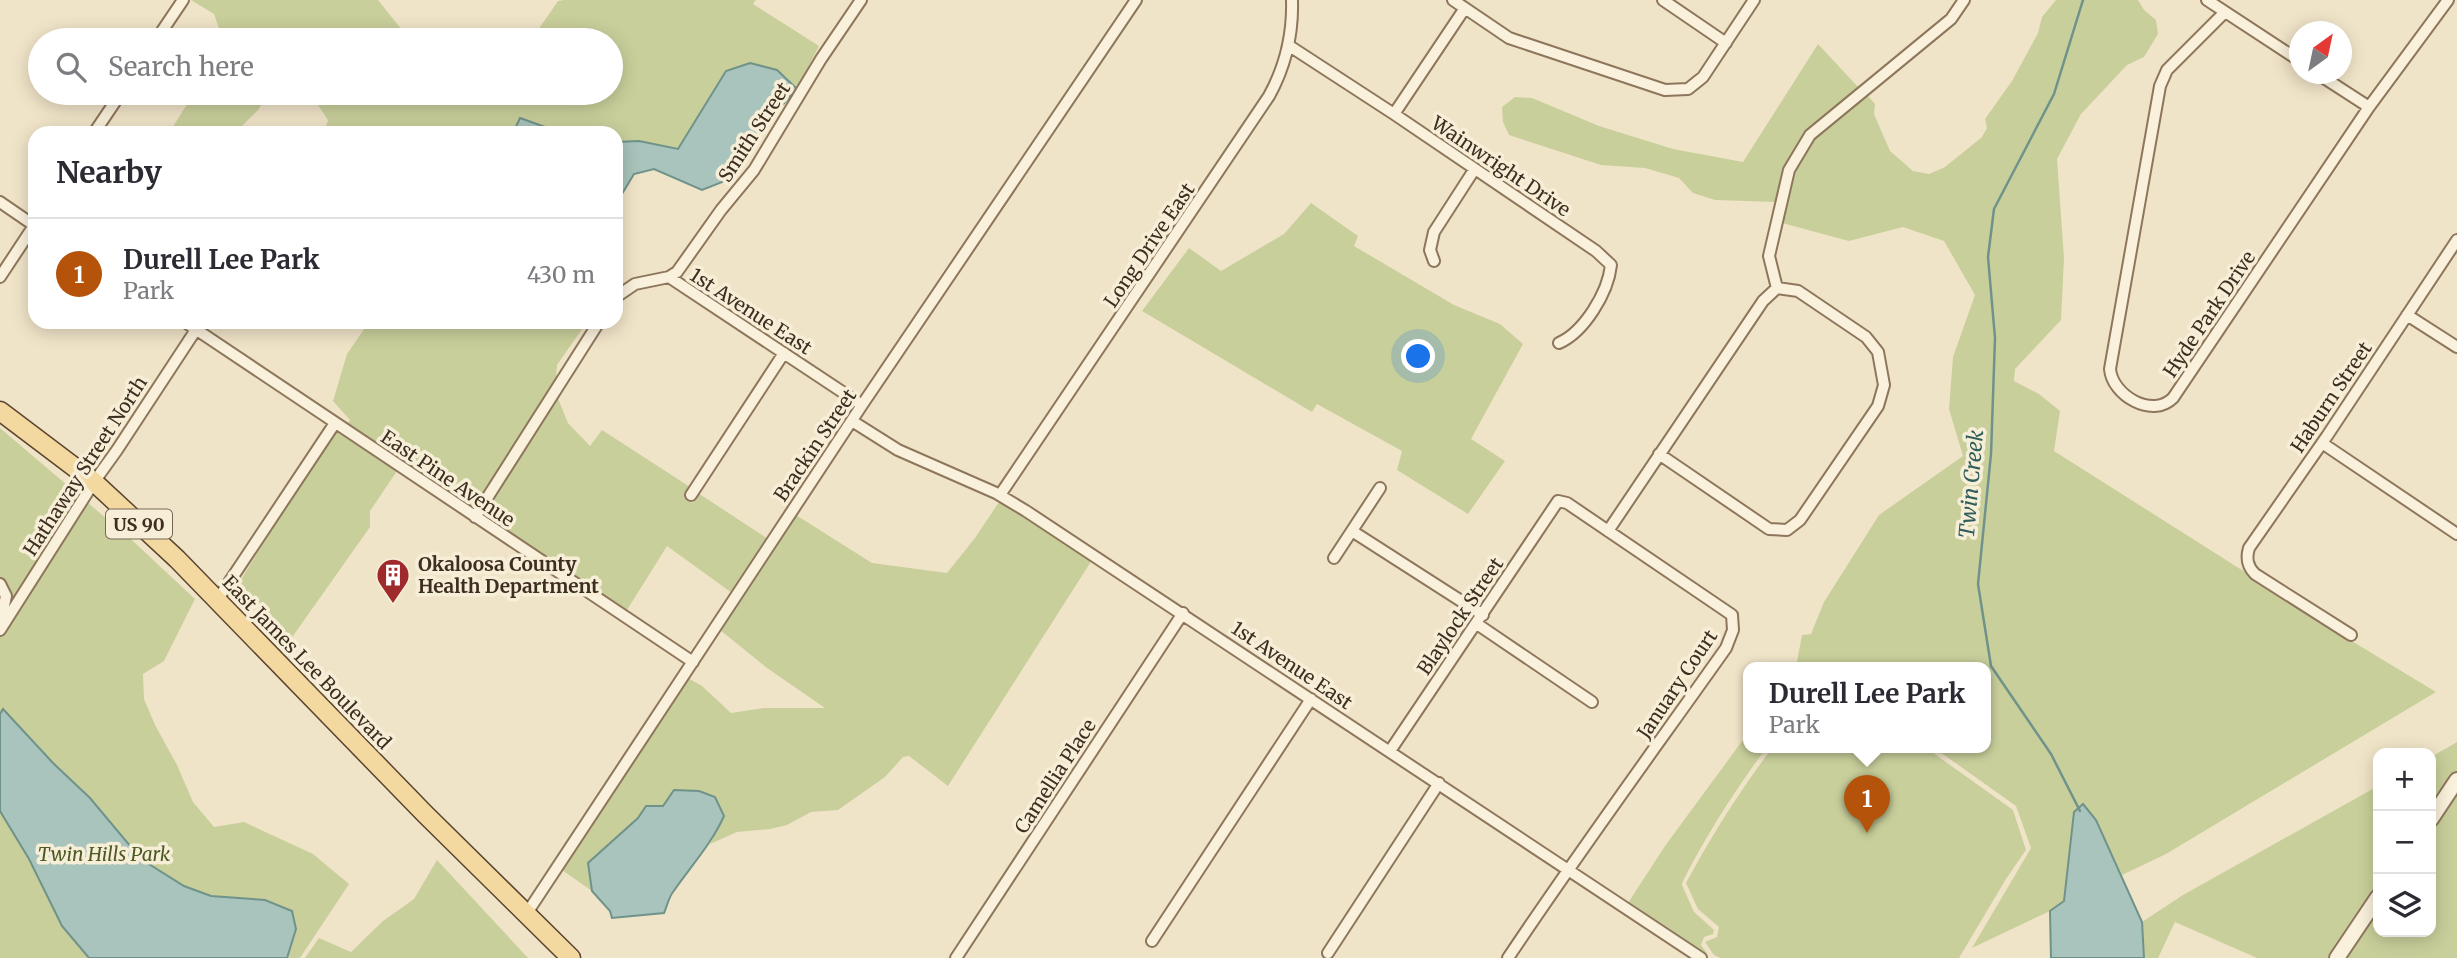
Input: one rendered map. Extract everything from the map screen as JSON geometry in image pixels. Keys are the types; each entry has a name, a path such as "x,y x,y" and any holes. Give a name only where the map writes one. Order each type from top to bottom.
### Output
{"main road":[{"name":"East James Lee Boulevard","path":"0,411 94,482 218,599 425,814 571,958"}],"street":[{"path":"164,28 183,0"},
{"name":"Smith Street","path":"669,277 677,272 721,210 754,170 821,59 861,0"},
{"name":"Brackin Street","path":"527,913 862,405 1136,0"},
{"name":"Long Drive East","path":"1000,495 1262,108 1274,87 1288,45 1292,0"},
{"path":"1453,0 1510,38 1665,90 1688,89 1703,77 1754,0"},
{"path":"1663,0 1726,43"},
{"path":"1777,288 1769,256 1789,170 1810,135 1951,19 1964,0"},
{"path":"2207,0 2289,54"},
{"name":"Hyde Park Drive","path":"2225,12 2167,70 2160,86 2110,369 2113,383 2144,405 2155,407 2173,398 2369,107 2448,0"},
{"path":"1394,114 1465,8"},
{"name":"Wainwright Drive","path":"1288,45 1596,251 1611,265 1609,280 1581,328 1559,343"},
{"path":"2333,84 2369,107"},
{"path":"99,126 113,105"},
{"path":"1434,261 1430,250 1434,232 1474,170"},
{"path":"0,202 28,220"},
{"path":"0,277 28,235"},
{"name":"Haburn Street","path":"2350,635 2255,574 2247,562 2249,548 2457,240"},
{"name":"1st Avenue East","path":"623,292 635,284 669,277 862,405"},
{"path":"1659,454 1769,528 1787,530 1800,520 1878,406 1884,385 1878,352 1866,337 1798,291 1777,288"},
{"path":"1608,531 1763,301 1777,288"},
{"path":"2407,315 2457,347"},
{"name":"Hathaway Street North","path":"0,628 117,450 191,329"},
{"name":"East Pine Avenue","path":"201,329 335,423 693,662"},
{"path":"475,517 594,329"},
{"path":"691,495 784,353"},
{"name":"1st Avenue East","path":"852,421 898,450 1000,495 1701,958"},
{"path":"218,599 335,423"},
{"path":"2322,443 2457,534"},
{"path":"1334,558 1380,488"},
{"name":"January Court","path":"1558,501 1567,503 1732,615 1733,630 1726,648 1598,831 1566,869"},
{"name":"Blaylock Street","path":"1390,751 1558,501"},
{"path":"1352,531 1480,619 1592,702"},
{"path":"0,584 6,596 0,628"},
{"name":"Camellia Place","path":"959,957 1182,613"},
{"path":"1152,941 1311,699"},
{"path":"2436,812 2457,780"},
{"path":"1328,953 1439,783"},
{"path":"1508,958 1566,869"},
{"path":"2337,958 2373,904"}],"green space":[{"path":"191,0 378,0 400,28 219,28 214,14"},
{"path":"756,0 753,4 819,46 797,89 777,70 750,63 726,71 678,149 639,141 623,142 623,126 544,126 520,118 516,126 326,126 328,120 318,105 623,105 623,28 539,28 558,1"},
{"path":"2056,0 2138,0 2144,10 2156,20 2158,34 2144,57 2127,65 2081,114 2057,159 2064,258 2061,320 2015,369 2014,381 2039,394 2060,411 2054,451 2245,572 2254,582 2436,692 2166,854 2122,875 2096,820 2083,804 2074,812 2064,902 1972,948 2031,848 2016,806 1941,753 1991,753 1991,662 1797,662 1802,635 1811,634 1824,602 1879,515 1963,456 1949,409 1953,357 1975,295 1944,241 1903,227 1849,241 1782,223 1794,171 1814,139 1867,95 1875,104 1874,114 1890,151 1913,171 1929,174 1945,167 1982,137 1987,128 1985,119 2012,81 2038,33 2042,17"},
{"path":"1818,44 1859,88 1806,132 1784,167 1776,202 1715,200 1693,193 1679,178 1645,168 1601,165 1509,135 1503,122 1502,107 1515,97 1532,98 1599,126 1673,149 1743,162"},
{"path":"186,105 261,105 242,126 173,126"},
{"path":"1311,203 1358,236 1354,246 1454,305 1500,324 1523,344 1471,439 1505,461 1468,514 1397,470 1402,451 1317,404 1312,412 1142,311 1189,248 1221,271 1284,234"},
{"path":"364,329 582,329 557,365 556,379 473,509 347,424 350,420 333,401 347,354"},
{"path":"557,396 568,423 590,446 602,430 690,487 684,498 692,503 698,493 768,539 732,593 667,546 627,610 482,515"},
{"name":"Twin Hills Park","path":"0,428 134,542 195,599 164,661 143,674 144,699 193,802 214,827 244,822 313,854 349,884 300,958 0,958"},
{"path":"337,432 397,471 370,511 370,527 288,643 237,586 286,506"},
{"path":"999,502 1092,560 948,786 909,756 903,757 885,777 838,810 811,812 787,825 737,832 710,844 724,817 663,806 646,806 638,818 588,863 592,891 562,870 688,678 702,686 731,713 764,708 825,708 767,668 720,630 796,515 872,563 947,573"},
{"path":"1743,740 1743,753 1763,753 1722,813 1683,881 1682,885 1694,912 1714,930 1713,934 1704,937 1701,945 1709,956 1628,903 1665,846"},
{"path":"2457,742 2457,771 2436,802 2436,754"},
{"path":"1769,753 1933,753 2013,810 2026,850 1959,958 1720,958 1714,955 1705,942 1717,937 1719,927 1698,909 1686,883"},
{"path":"2373,789 2373,895 2331,958 2257,958 2175,922 2158,958 2144,958 2142,922 2183,895"},
{"path":"2457,789 2457,958 2343,958 2373,913 2373,937 2436,937 2436,820"},
{"path":"437,860 528,958 305,958 319,938 351,952 383,921 414,899"}],"water":[{"path":"750,63 777,70 797,89 769,120 730,179 702,190 654,169 634,174 623,192 623,142 639,141 678,149 726,71"},
{"path":"520,118 542,126 516,126"},
{"path":"3,709 90,798 141,859 184,886 211,896 265,900 292,911 296,929 287,958 89,958 62,926 29,859 0,811 0,714"},
{"path":"674,790 699,791 715,797 724,816 719,827 672,894 664,913 612,918 610,911 592,891 588,863 638,818 646,806 663,806"},
{"path":"2083,804 2096,820 2142,922 2144,958 2051,958 2050,911 2064,901 2074,812"}],"waterway":[{"name":"Twin Creek","path":"1990,662 1978,584 1991,454 1995,338 1988,257 1994,209 2054,94 2083,0"},
{"name":"Twin Creek","path":"1991,666 2051,754 2080,811"}],"place":[{"name":"Okaloosa County Health Department","path":"393,605"},
{"name":"Durell Lee Park","path":"1867,833"}]}
